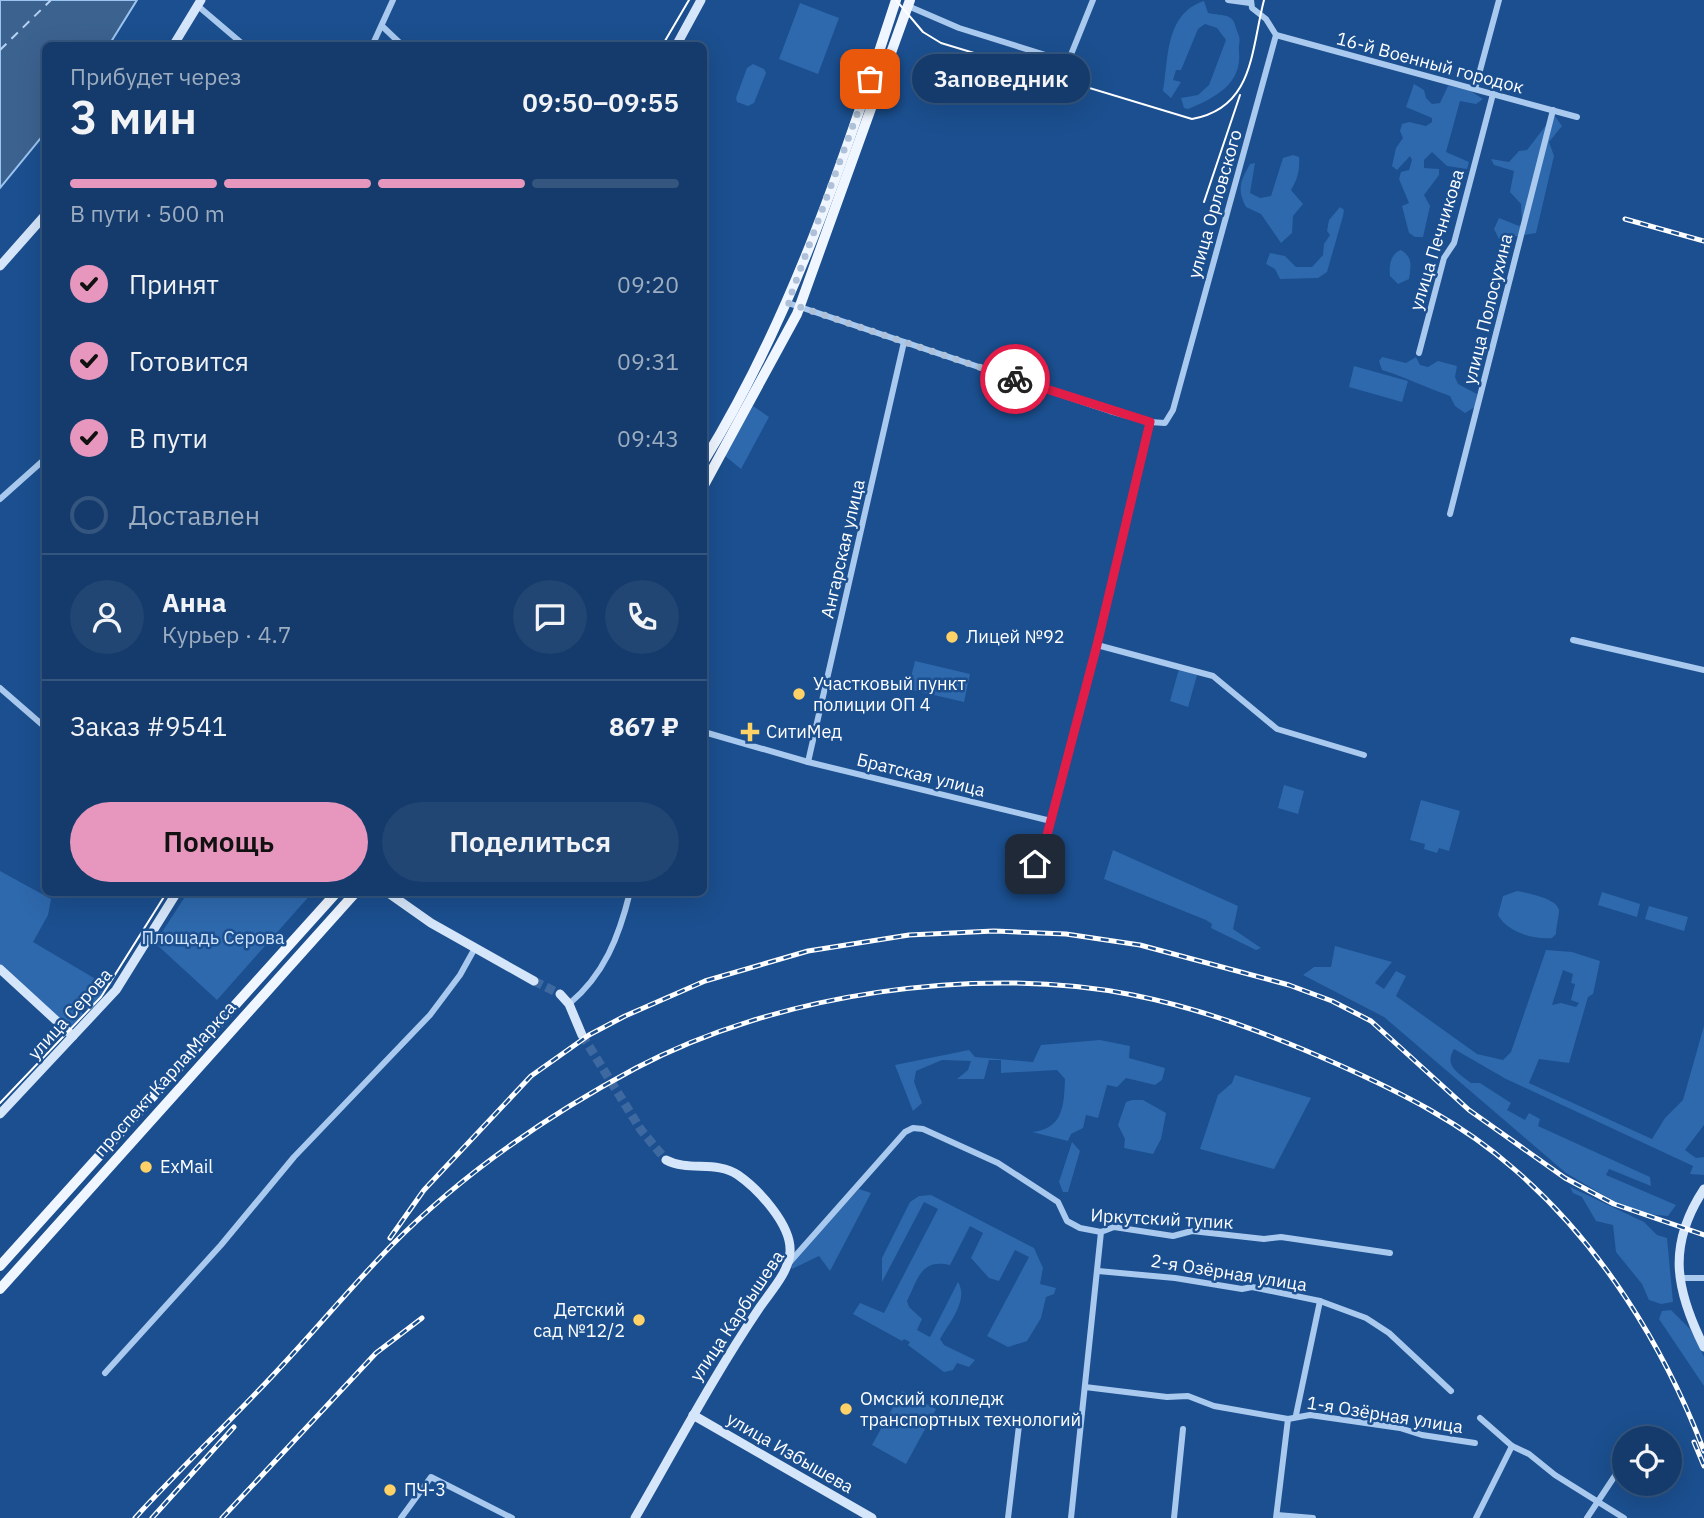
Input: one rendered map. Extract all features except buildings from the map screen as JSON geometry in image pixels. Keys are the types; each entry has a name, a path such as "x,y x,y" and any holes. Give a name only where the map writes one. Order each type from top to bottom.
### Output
{"main road":[{"path":"678,42 701,0"},
{"path":"707,456 747,385 788,303 827,201 896,0 909,3 800,308 707,480"},
{"path":"176,42 200,3"},
{"path":"0,266 42,219"},
{"name":"улица Серова","path":"0,1114 116,990 175,896"},
{"name":"проспект Карла Маркса","path":"0,1266 333,896"},
{"name":"проспект Карла Маркса","path":"0,1289 352,896"},
{"path":"393,896 431,923 534,981"},
{"path":"0,969 73,1036"},
{"path":"559,994 569,1004 583,1035"},
{"path":"184,1063 195,1072"},
{"path":"666,1160 677,1166 723,1168 750,1185 787,1234 791,1248 789,1263"},
{"path":"1704,1189 1683,1230 1678,1251 1679,1278 1687,1309 1704,1347"},
{"name":"улица Карбышева","path":"635,1518 720,1365 789,1263"},
{"name":"улица Избышева","path":"694,1415 872,1518"}],"street":[{"path":"374,42 393,0"},
{"path":"909,3 959,28 1068,62 1093,0"},
{"path":"1227,0 1251,2 1276,35"},
{"path":"1475,89 1499,0"},
{"path":"200,3 241,42"},
{"path":"382,26 399,42"},
{"name":"16-й Военный городок","path":"1276,35 1577,117"},
{"name":"улица Орловского","path":"1150,422 1165,423 1174,410 1276,35"},
{"name":"улица Печникова","path":"1419,353 1444,258 1454,243 1493,94"},
{"name":"улица Полосухина","path":"1450,514 1553,110"},
{"path":"788,303 1150,422 1097,645 1051,821 1035,864"},
{"name":"Ангарская улица","path":"808,762 904,342"},
{"path":"0,499 42,462"},
{"path":"1573,640 1704,670"},
{"path":"1097,645 1213,676 1277,729 1364,755"},
{"path":"0,688 42,725"},
{"name":"Братская улица","path":"707,733 808,762 1051,821"},
{"path":"569,1004 586,991 602,968 618,934 629,896"},
{"path":"105,1373 221,1245 294,1157 430,1015 460,975 475,947"},
{"name":"улица Карбышева","path":"789,1263 905,1132 913,1128 923,1129"},
{"name":"Иркутский тупик","path":"923,1129 998,1163 1058,1202 1067,1220 1080,1228 1101,1232 1114,1227 1173,1236 1192,1231 1264,1239 1281,1237 1390,1253"},
{"path":"1071,1518 1101,1232"},
{"name":"2-я Озёрная улица","path":"1098,1271 1175,1278 1242,1289 1252,1287 1320,1301 1378,1325 1451,1391"},
{"path":"1679,1278 1704,1278"},
{"path":"1296,1415 1320,1301"},
{"name":"1-я Озёрная улица","path":"1085,1387 1167,1397 1188,1396 1214,1406 1288,1419 1296,1415 1400,1428 1422,1435 1475,1443"},
{"path":"1008,1518 1020,1416"},
{"path":"1480,1418 1512,1446 1529,1454 1595,1501 1624,1518"},
{"path":"1288,1419 1277,1516 1313,1518"},
{"path":"1174,1518 1183,1429"},
{"path":"1476,1518 1512,1446"},
{"path":"401,1518 431,1477 512,1518"},
{"path":"1587,1518 1595,1501 1612,1478"},
{"path":"489,1518 494,1509"}],"green space":[{"path":"1204,1 1208,13 1227,16 1234,21 1239,37 1239,63 1236,73 1225,88 1217,95 1188,109 1184,108 1181,98 1198,95 1209,85 1226,40 1217,28 1205,24 1198,29 1181,70 1176,70 1173,80 1181,82 1171,98 1163,91 1168,52 1175,27 1182,16 1191,7"},
{"path":"800,3 839,18 818,74 779,59"},
{"path":"753,64 764,69 766,73 754,103 748,106 737,102 736,98 747,68"},
{"path":"1414,84 1424,90 1426,98 1432,104 1440,103 1448,86 1469,90 1483,99 1476,104 1460,101 1446,152 1469,162 1467,169 1447,166 1432,152 1424,160 1424,168 1439,169 1439,175 1424,195 1430,206 1423,237 1415,237 1409,233 1402,206 1409,203 1399,179 1401,172 1409,170 1412,160 1410,156 1397,170 1392,166 1396,148 1403,138 1400,131 1402,124 1409,122 1426,126 1432,122 1432,118 1406,107"},
{"path":"1554,115 1562,126 1549,142 1554,156 1536,233 1499,239 1494,229 1499,218 1519,226 1522,224 1521,204 1510,192 1514,171 1494,165 1491,159 1509,162 1519,151 1527,150"},
{"path":"1293,155 1299,157 1299,166 1291,190 1303,204 1293,216 1292,233 1281,243 1261,214 1246,207 1241,195 1241,185 1250,164 1255,163 1250,193 1260,198 1271,196 1283,158"},
{"path":"1340,207 1344,210 1343,216 1327,272 1318,278 1280,279 1275,269 1266,264 1270,253 1285,256 1296,267 1312,267 1323,255 1324,244 1330,235 1327,231 1329,220"},
{"path":"1401,250 1409,259 1410,270 1409,279 1398,284 1390,276 1390,268 1392,257"},
{"path":"1382,357 1406,363 1416,357 1420,365 1428,367 1438,361 1457,366 1455,377 1458,384 1477,394 1475,407 1465,413 1455,406 1450,396 1382,370 1379,361"},
{"path":"1354,366 1408,381 1402,402 1349,387"},
{"path":"753,406 769,417 741,469 725,456"},
{"path":"915,661 970,674 964,702 908,689"},
{"path":"1179,669 1197,675 1188,707 1170,701"},
{"path":"1284,785 1304,791 1298,814 1278,808"},
{"path":"1421,800 1460,811 1449,851 1439,848 1437,853 1424,849 1425,844 1410,840"},
{"path":"1113,850 1238,906 1233,929 1261,948 1256,950 1211,928 1212,924 1206,920 1104,879"},
{"path":"0,871 51,899 48,915 33,942 99,981 102,976 112,983 89,1010 80,1002 76,1006 84,1015 73,1027 68,1026 0,966"},
{"path":"1517,891 1541,897 1557,906 1559,910 1556,934 1552,938 1522,934 1502,921 1498,915 1503,896"},
{"path":"1602,892 1640,904 1637,917 1598,905"},
{"name":"Площадь Серова","path":"185,896 309,896 217,1000 155,943"},
{"path":"1649,906 1688,917 1684,931 1645,919"},
{"path":"1335,946 1392,962 1375,983 1384,989 1396,971 1406,976 1396,996 1477,1054 1503,1060 1511,1052 1546,950 1572,952 1600,961 1593,994 1588,997 1569,1063 1539,1059 1529,1083 1652,1139 1665,1118 1683,1100 1704,1026 1704,1125 1685,1150 1696,1158 1704,1157 1704,1175 1690,1174 1693,1166 1506,1079 1454,1049 1450,1060 1454,1068 1471,1083 1480,1083 1511,1103 1507,1110 1525,1120 1529,1113 1540,1119 1538,1126 1650,1177 1651,1186 1609,1169 1606,1175 1676,1205 1668,1216 1648,1214 1615,1202 1566,1173 1384,1017 1303,975 1314,967 1331,967","holes":["1563,970 1573,974 1571,983 1575,984 1571,1000 1579,1003 1576,1007 1561,1003 1552,1005"]},
{"path":"1100,1040 1130,1046 1129,1058 1165,1068 1162,1080 1155,1085 1126,1078 1117,1087 1107,1085 1098,1118 1086,1115 1083,1128 1071,1134 1068,1141 1032,1132 1050,1126 1060,1114 1065,1079 1057,1070 1001,1073 1001,1060 989,1060 984,1079 957,1079 968,1070 971,1061 942,1060 916,1071 914,1082 922,1103 913,1111 895,1065 969,1050 975,1057 1033,1062 1041,1045"},
{"path":"1235,1075 1311,1098 1274,1169 1200,1149 1218,1095 1232,1083"},
{"path":"1143,1100 1166,1113 1161,1139 1153,1154 1124,1148 1125,1139 1118,1125 1126,1102"},
{"path":"1072,1142 1080,1151 1068,1192 1063,1192 1059,1182"},
{"path":"1570,1187 1644,1222 1657,1235 1667,1238 1673,1302 1661,1304 1649,1300 1642,1284 1616,1252 1613,1225 1596,1221 1582,1197 1573,1193"},
{"path":"859,1189 871,1193 830,1271 819,1256 792,1269 791,1263"},
{"path":"931,1195 1034,1248 1043,1268 1040,1284 1056,1288 1054,1294 1046,1297 1041,1318 1027,1341 1008,1347 987,1336 1029,1257 1015,1250 999,1281 989,1278 971,1258 983,1233 970,1226 950,1265 933,1265 922,1272 907,1301 909,1307 922,1319 917,1330 930,1337 958,1282 961,1289 960,1304 940,1339 944,1345 975,1360 969,1367 957,1363 953,1370 944,1372 908,1345 910,1342 904,1339 902,1341 853,1314 860,1303 884,1313 938,1209 924,1202 882,1282 882,1258 910,1202 919,1196"},
{"path":"1671,1310 1691,1330 1704,1357 1704,1386 1659,1319 1662,1311"},
{"path":"902,1391 936,1409 906,1464 872,1445"}],"shaded area":[{"path":"0,0 137,0 111,42 42,42 42,137 0,188"}],"ferry route":[{"path":"0,50 51,0"}],"tunnel":[{"path":"534,981 560,994"},
{"path":"582,1035 641,1130 666,1160"}],"tram line":[{"path":"664,42 689,0"},
{"path":"896,0 923,32 941,43 1192,119 1212,113 1228,103 1239,90 1252,57 1264,0"},
{"path":"1204,202 1240,95"},
{"path":"0,1103 101,997 164,896"}],"railway":[{"path":"1625,219 1704,241"},
{"path":"390,1238 424,1190 531,1076 589,1035 625,1016 705,981 808,951 909,935 994,931 1066,934 1140,945 1289,985 1332,1001 1371,1021 1469,1110 1565,1178 1614,1204 1704,1235"},
{"path":"135,1518 275,1373 391,1246 446,1195 538,1126 636,1068 691,1042 751,1021 814,1004 879,992 945,985 1010,983 1073,986 1133,995 1186,1008 1262,1033 1337,1064 1407,1097 1452,1123 1494,1152 1545,1198 1601,1263 1626,1298 1670,1373 1704,1451"},
{"path":"222,1518 376,1353 422,1318"},
{"path":"152,1518 234,1427"},
{"path":"1694,1442 1704,1466"}],"way so far":[{"path":"870,79 788,303 1015,379"}],"place":[{"name":"Заповедник","path":"870,79"},
{"name":"Лицей №92","path":"952,637"},
{"name":"Участковый пункт полиции ОП 4","path":"799,694"},
{"name":"СитиМед","path":"750,732"},
{"name":"ExMail","path":"146,1167"},
{"name":"Детский сад №12/2","path":"639,1320"},
{"name":"Омский колледж транспортных технологий","path":"846,1409"},
{"name":"ПЧ-3","path":"390,1490"}],"route":[{"path":"1015,379 1150,422 1097,645 1046,839 1035,864"}]}
